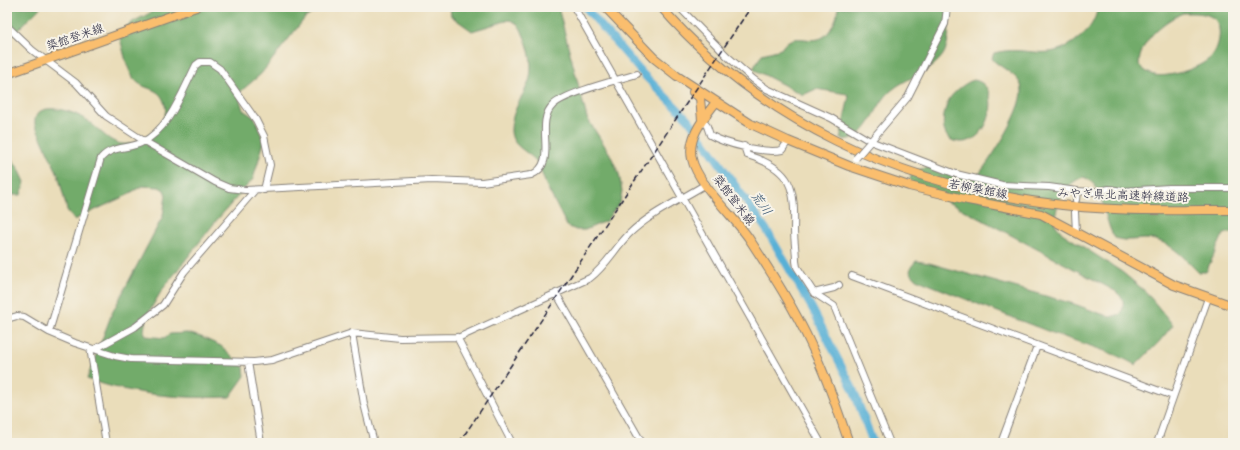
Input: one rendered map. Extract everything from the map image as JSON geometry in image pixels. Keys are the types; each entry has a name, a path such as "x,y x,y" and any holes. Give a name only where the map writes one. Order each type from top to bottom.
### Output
{"main road":[{"name":"築館登米線","path":"7,74 196,7"},
{"path":"605,7 654,58 716,102"},
{"name":"みやぎ県北高速幹線道路","path":"661,7 710,56 764,100 833,141 905,170 962,188 1048,204 1122,209 1233,210"},
{"path":"678,76 700,98 701,121"},
{"name":"築館登米線","path":"716,102 701,121 692,142 692,159 706,184 747,236 801,326 823,370 849,443"},
{"name":"若柳築館線","path":"716,102 751,124 849,166 936,194 1041,214 1168,281 1208,298 1233,306"}],"street":[{"path":"574,7 821,443"},
{"path":"678,7 753,80 766,89 831,118 870,142 930,165 982,182 1093,192 1109,189 1124,191 1169,188 1233,188"},
{"path":"849,166 908,97 945,24 947,7"},
{"path":"7,26 45,60 76,83 106,116 144,141 215,182 237,190 264,190 432,180 482,182 531,176 537,173 545,161 545,118 548,111 554,104 574,94 637,74"},
{"path":"49,332 101,158 108,152 144,141 158,131 167,120 196,65 200,62 206,61 214,64 220,69 256,120 264,136 270,165 264,190"},
{"path":"701,121 707,126 710,135 744,146 770,151 779,151 782,150 788,141"},
{"path":"744,146 747,156 767,163 782,173 790,182 795,206 794,243 797,267 814,293 834,306 890,443"},
{"path":"7,319 17,316 24,317 49,332 92,349 131,359 248,362 272,360 352,333 400,338 457,337 590,278 599,271 628,235 638,226 706,184"},
{"path":"92,349 135,327 163,304 184,272 256,190"},
{"path":"1076,200 1077,191"},
{"path":"1075,212 1076,232"},
{"path":"852,276 1173,396"},
{"path":"814,293 840,285"},
{"path":"556,293 642,443"},
{"path":"1157,443 1208,298"},
{"path":"352,333 364,404 374,443"},
{"path":"457,337 512,443"},
{"path":"1001,443 1037,346"},
{"path":"92,349 106,443"},
{"path":"248,362 261,443"}],"green space":[{"path":"7,7 41,7 7,41"},
{"path":"157,7 341,7 313,13 305,18 261,74 240,92 239,97 243,110 255,118 264,142 253,179 216,221 162,290 146,317 144,331 146,336 164,338 170,334 187,333 201,337 221,346 244,367 245,376 230,397 157,395 122,389 87,379 112,313 163,216 166,195 164,190 159,187 142,186 125,196 74,220 67,210 58,174 35,125 36,117 40,112 46,109 53,109 70,112 83,118 109,139 123,144 131,144 148,136 160,124 164,117 166,111 163,99 156,91 138,83 131,75 120,39 122,32 126,27 147,15"},
{"path":"450,7 558,7 587,118 610,154 619,174 622,191 620,202 606,221 585,230 576,230 567,226 546,185 537,162 513,140 511,124 517,106 528,84 531,72 529,52 522,31 516,23 509,20 472,31 451,16"},
{"path":"838,7 949,7 949,32 946,50 943,55 926,71 892,90 880,105 864,130 858,136 850,139 840,139 849,96 847,94 816,89 803,95 753,69 762,54 781,49 787,42 793,39 814,40 827,34 835,21"},
{"path":"1098,7 1233,7 1233,233 1223,235 1206,272 1198,272 1169,245 1162,242 1146,239 1127,240 1115,238 1108,223 1100,195 1096,187 1083,177 1076,180 1066,190 1059,203 1055,217 1055,224 1062,233 1122,272 1146,292 1173,325 1158,343 1136,365 1105,351 1033,326 916,279 910,272 911,267 916,261 929,263 1074,304 1110,317 1121,314 1123,301 1115,291 916,186 910,180 912,171 931,167 957,178 975,179 989,161 1006,134 1019,106 1022,94 1019,81 994,61 992,58 994,53 1006,51 1047,52 1068,46 1083,35 1089,28 1094,21","holes":["1183,13 1199,13 1213,18 1218,26 1219,32 1218,43 1214,53 1206,61 1191,69 1174,74 1151,74 1139,65 1143,48 1160,27"]},
{"path":"974,80 984,84 989,93 991,104 989,116 984,127 977,136 966,141 954,141 949,138 944,128 943,122 945,109 950,98 955,93 964,85"},
{"path":"7,153 19,169 25,182 21,195 7,195"}],"waterway":[{"name":"荒川","path":"585,7 643,74 689,120 766,229 812,308 853,389 873,443"}],"railway":[{"path":"459,443 751,7"}]}
